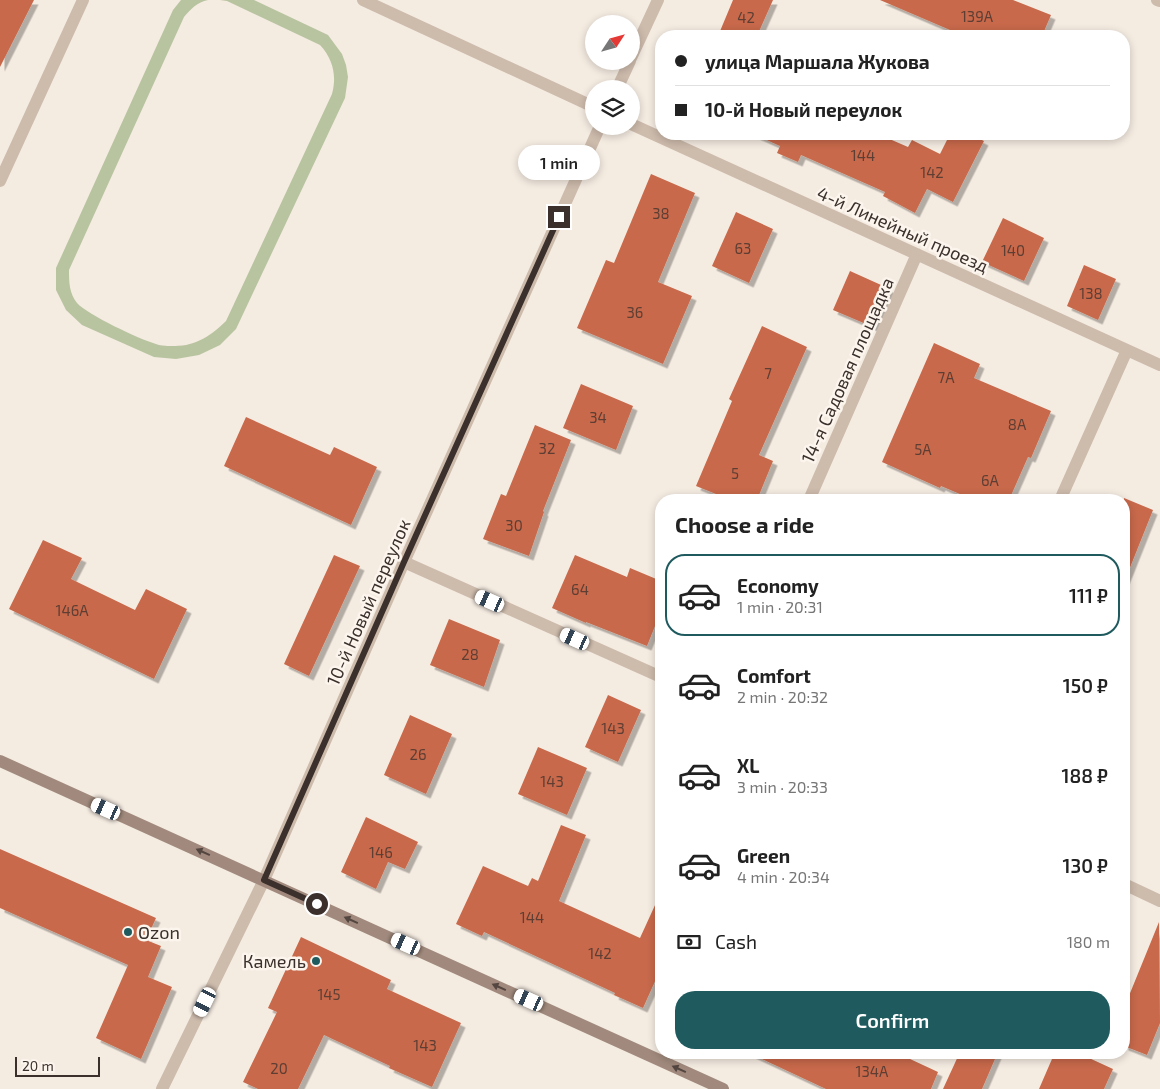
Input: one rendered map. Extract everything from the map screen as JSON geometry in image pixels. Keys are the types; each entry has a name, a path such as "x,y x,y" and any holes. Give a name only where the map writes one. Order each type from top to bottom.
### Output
{"main road":[{"path":"0,761 655,1058"},
{"path":"657,1059 723,1089"}],"street":[{"path":"0,181 83,0"},
{"path":"363,0 585,103"},
{"path":"640,40 658,0"},
{"name":"4-й Линейный проезд","path":"640,128 655,135"},
{"name":"10-й Новый переулок","path":"162,1089 264,880 404,562 596,135"},
{"name":"4-й Линейный проезд","path":"666,140 1160,365"},
{"name":"14-я Садовая площадка","path":"812,494 917,254"},
{"path":"1063,494 1126,350"},
{"path":"404,562 655,674"},
{"path":"1130,887 1160,900"}],"green space":[{"path":"181,0 208,0 197,4 184,17 69,270 69,283 77,303 102,320 126,332 158,345 183,346 203,339 226,321 332,94 333,68 328,56 320,45 227,1 220,0 254,0 328,35 342,54 348,77 345,98 236,329 220,345 199,355 176,359 154,357 82,325 66,310 56,290 56,268 173,10"}],"building":[{"path":"0,0 34,0 0,67"},
{"path":"733,0 773,0 760,30 720,30"},
{"path":"880,0 1013,0 1051,15 1045,30 950,30"},
{"path":"766,140 892,140 908,147 912,140 940,154 947,140 984,141 953,202 927,189 915,213 883,196 885,192 801,155 798,162 777,153 780,146"},
{"path":"651,174 695,193 658,282 692,296 663,364 577,328 606,260 614,263"},
{"path":"736,212 773,229 749,283 712,266"},
{"path":"1003,218 1044,238 1024,281 982,262"},
{"path":"1084,265 1116,279 1098,320 1067,306"},
{"path":"850,271 890,289 873,327 833,310"},
{"path":"762,326 807,347 759,455 773,461 759,494 716,494 696,486 732,401 729,399"},
{"path":"934,343 980,364 974,378 1051,411 1031,458 1028,457 1012,494 960,494 941,486 940,488 882,462"},
{"path":"581,384 633,406 616,450 563,428"},
{"path":"246,417 330,455 334,447 377,467 351,525 224,466"},
{"path":"535,425 571,440 543,511 529,556 483,539 501,494 506,496"},
{"path":"1130,500 1153,510 1130,568"},
{"path":"43,540 82,558 71,579 135,610 146,589 187,609 154,679 9,609"},
{"path":"334,555 360,566 309,676 284,664"},
{"path":"575,555 627,577 630,568 655,578 655,626 647,646 552,608"},
{"path":"449,619 500,640 484,687 430,665"},
{"path":"608,695 641,710 618,762 585,747"},
{"path":"410,715 452,734 426,794 384,775"},
{"path":"538,747 587,768 567,815 518,794"},
{"path":"366,817 418,842 405,869 388,862 376,889 341,872"},
{"path":"561,825 586,835 559,901 640,938 655,905 655,981 643,1008 484,932 482,936 456,924 483,866 528,886 532,878 538,881"},
{"path":"0,849 156,918 146,940 161,946 148,977 172,987 141,1059 96,1038 128,965 0,908"},
{"path":"1159,922 1160,1023 1147,1055 1130,1048 1130,993"},
{"path":"301,937 391,980 387,989 461,1023 432,1087 389,1068 390,1066 324,1035 298,1089 258,1089 243,1082 277,1012 268,1008"},
{"path":"762,1059 910,1059 938,1072 931,1089 826,1089"},
{"path":"957,1059 995,1059 982,1089 943,1089"},
{"path":"1052,1059 1091,1059 1113,1069 1104,1089 1039,1089"}],"place":[{"name":"Ozon","path":"128,932"},
{"name":"Камель","path":"316,961"}],"route":[{"path":"317,904 264,880 559,217"}]}
